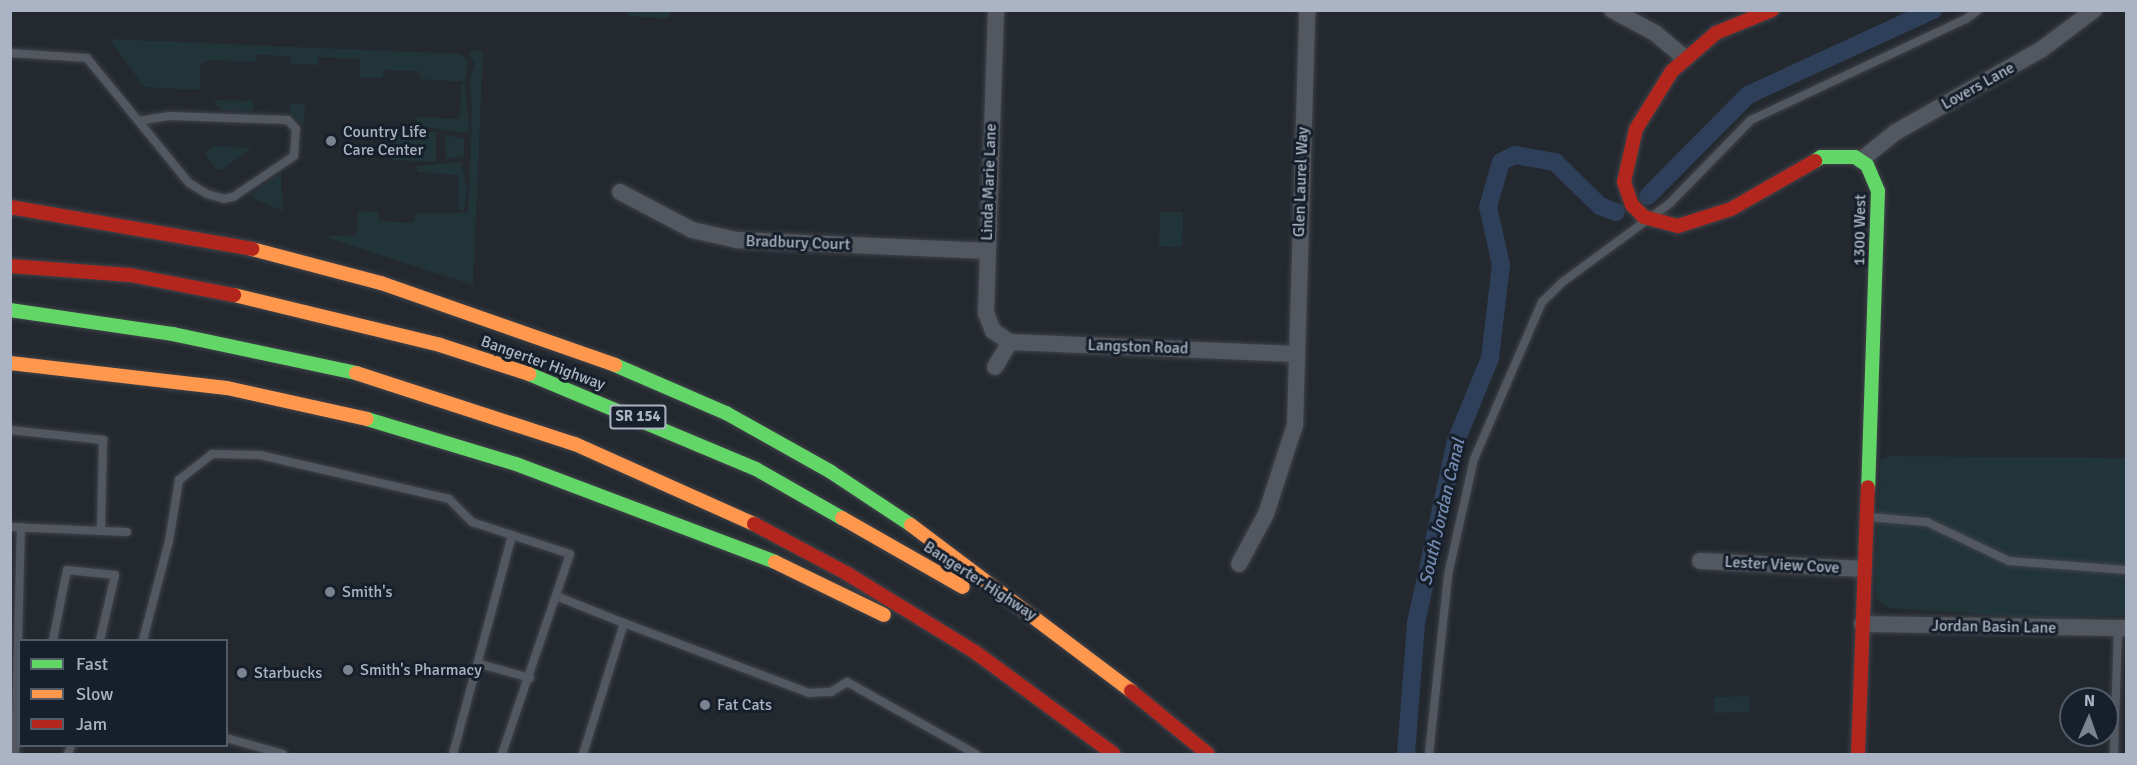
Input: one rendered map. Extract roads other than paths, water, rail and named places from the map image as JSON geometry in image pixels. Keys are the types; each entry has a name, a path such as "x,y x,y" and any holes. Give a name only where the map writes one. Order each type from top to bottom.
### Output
{"main road":[{"path":"1772,10 1734,23 1685,57 1658,90 1629,149 1625,190 1632,205 1648,219 1666,225 1691,224 1731,209 1821,157 1840,154 1861,160"},
{"name":"1300 West","path":"1858,754 1878,191 1871,171 1861,160"},
{"path":"10,207 220,241 381,283 617,366 726,413 831,472 933,540 1065,639 1208,754"},
{"name":"Bangerter Highway","path":"10,266 129,276 207,288 440,345 518,370 589,396 756,469 938,569 977,596"},
{"path":"10,310 205,340 334,367 427,393 575,444 733,513 816,555 902,605 1045,700 1114,754"},
{"path":"10,363 227,388 397,426 516,464 757,554 880,613 1045,700"},
{"name":"Bangerter Highway","path":"1016,623 1190,754"}],"street":[{"name":"Linda Marie Lane","path":"996,10 986,313 993,332 1010,342"},
{"name":"Glen Laurel Way","path":"1239,564 1266,514 1282,474 1294,425 1307,10"},
{"path":"1612,10 1655,33 1685,57"},
{"name":"Lovers Lane","path":"1861,160 1896,132 2022,62 2094,10"},
{"name":"Bradbury Court","path":"620,192 692,230 737,240 987,250"},
{"name":"Langston Road","path":"1010,342 1296,354"},
{"path":"995,367 1010,342"},
{"name":"Lester View Cove","path":"1700,561 1864,569"},
{"name":"Jordan Basin Lane","path":"1862,624 2122,628"}],"lane":[{"path":"1429,754 1448,575 1481,437 1542,302 1564,281 1670,203 1751,120 1966,20 1978,10"},
{"path":"10,53 87,58 138,121 189,183 207,194 224,199 294,156 296,129 288,120 169,116 138,121"},
{"path":"10,430 103,440 101,531"},
{"path":"143,639 169,541 179,480 212,454 260,455 449,499 472,522 570,554 530,678 502,754"},
{"path":"1866,516 1927,522 2009,561 2127,570"},
{"path":"10,527 127,532"},
{"path":"15,754 13,721 18,695 14,676 15,565 21,527"},
{"path":"453,754 480,664 512,535"},
{"path":"53,639 67,570 115,575 100,639"},
{"path":"556,596 809,693 831,692 847,682 976,754"},
{"path":"583,754 624,623"},
{"path":"2114,754 2122,665 2122,628"},
{"path":"480,664 530,678"},
{"path":"228,739 283,754"}],"waterway":[{"name":"South Jordan Canal","path":"1648,196 1748,95 1933,10"},
{"name":"South Jordan Canal","path":"1406,754 1416,623 1456,441 1490,358 1501,265 1488,207 1501,162 1515,155 1555,162 1600,206 1616,212"}],"place":[{"name":"Country Life Care Center","path":"331,141"},
{"name":"Smith's","path":"330,592"},
{"name":"Smith's Pharmacy","path":"348,670"},
{"name":"Starbucks","path":"242,673"},
{"name":"Fat Cats","path":"705,705"}]}
